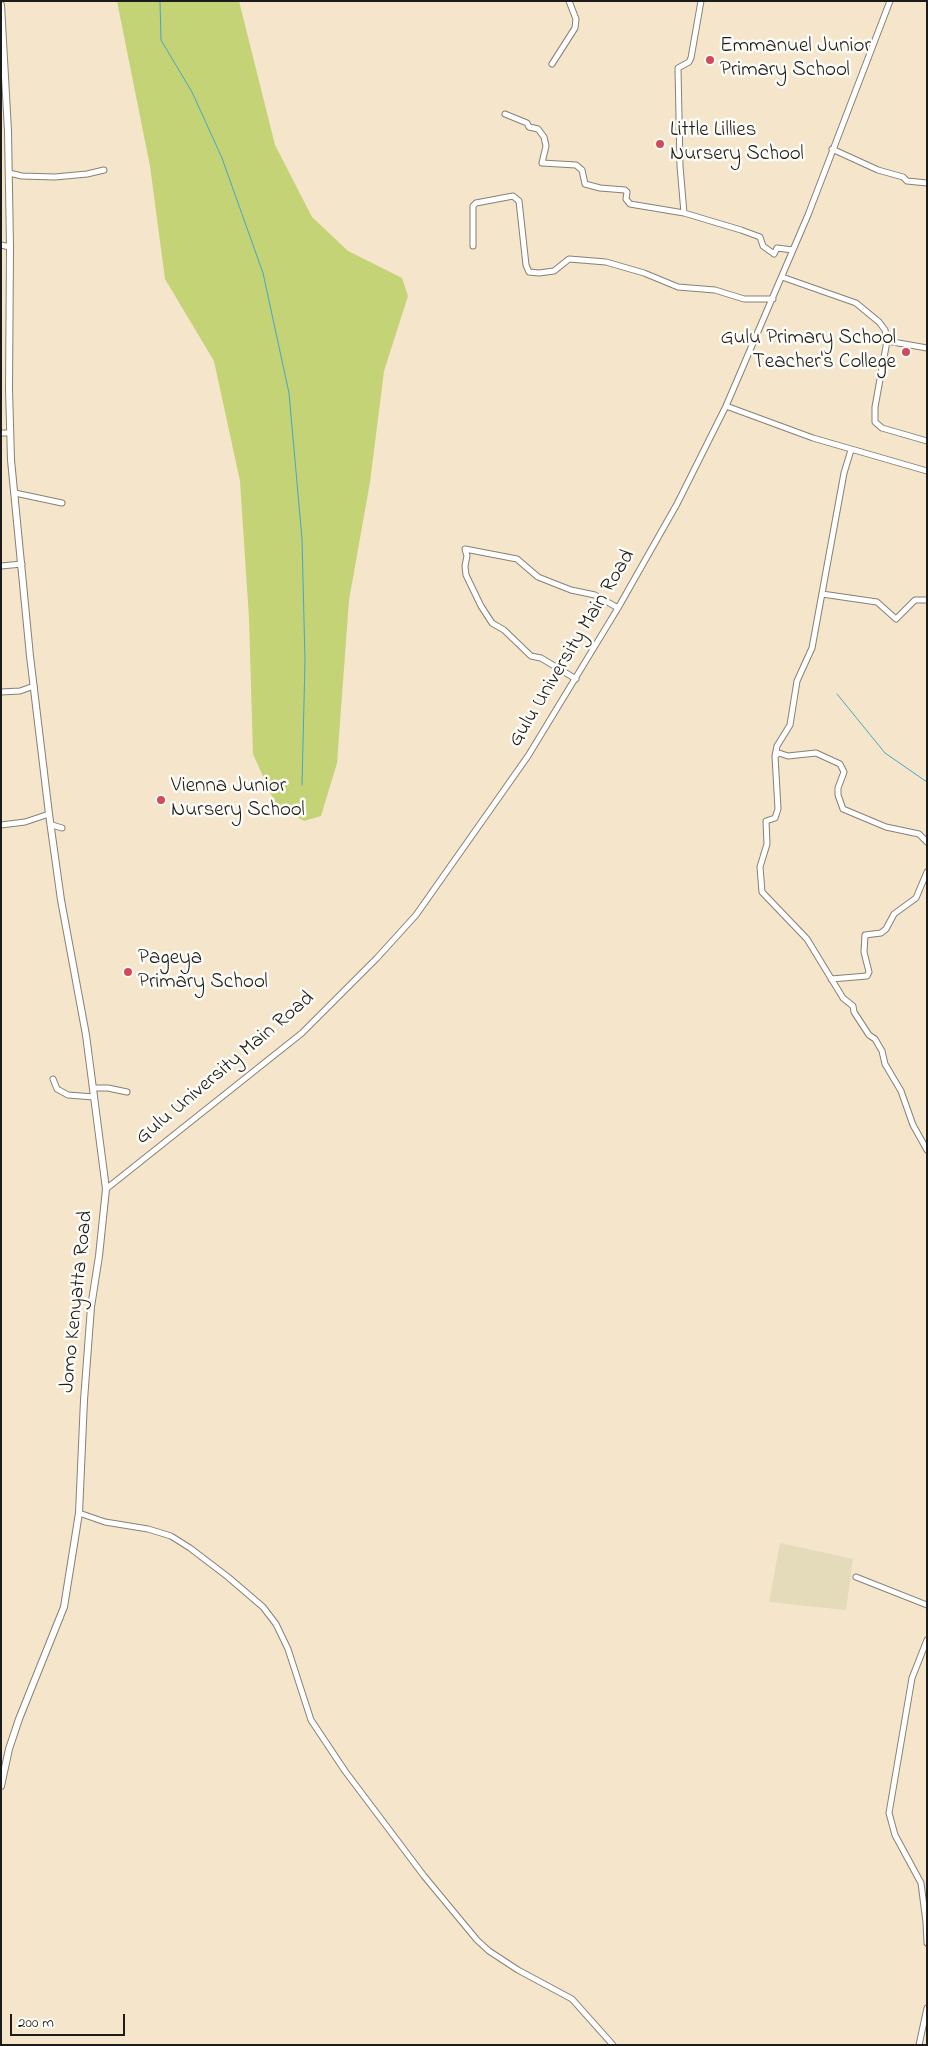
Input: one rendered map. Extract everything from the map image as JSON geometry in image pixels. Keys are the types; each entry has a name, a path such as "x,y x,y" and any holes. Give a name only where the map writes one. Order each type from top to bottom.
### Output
{"main road":[{"name":"Jomo Kenyatta Road","path":"1,5 9,173 5,182 10,247 10,433 15,493 49,814 52,825 59,890 86,1035 106,1189 92,1307 84,1400 79,1513 64,1607 19,1719 9,1749 1,1786"}],"street":[{"path":"552,64 575,28 576,19 569,1"},
{"path":"684,213 680,166 678,68 689,62 691,58 701,1"},
{"name":"Gulu University Main Road","path":"106,1189 302,1032 387,947 416,915 528,756 618,608 677,504 726,406 782,278 890,1"},
{"path":"504,114 527,123 529,127 538,130 544,137 546,146 542,163 576,165 582,170 585,184 600,188 626,190 626,200 630,204 684,213 760,237 763,246 774,254 777,248 793,250"},
{"path":"832,149 878,170 903,177 906,181 927,183"},
{"path":"9,173 22,176 55,176 87,174 104,170"},
{"path":"473,246 474,206 476,203 513,196 519,201 526,265 529,272 554,271 570,259 606,262 648,274 678,287 715,290 744,300 773,299"},
{"path":"1,245 10,247"},
{"path":"782,278 856,303 871,314 883,327 887,341 875,407 875,422 882,428 927,441"},
{"path":"887,341 927,348"},
{"path":"726,406 813,438 927,471"},
{"path":"1,433 10,433"},
{"path":"851,450 844,473 812,648 797,681 790,724 777,746 774,756 778,809 775,818 766,821 767,844 760,867 762,892 807,939 843,998 853,1006 854,1012 882,1051 885,1064 901,1091 913,1125 927,1150"},
{"path":"15,493 62,503"},
{"path":"576,679 541,658 531,656 504,630 492,623 481,606 466,575 464,566 467,556 465,549 517,559 538,577 571,590 595,594 618,608"},
{"path":"1,566 22,564"},
{"path":"822,594 877,602 896,620 915,600 927,600"},
{"path":"1,692 20,691 34,686"},
{"path":"774,756 779,753 788,756 816,753 840,764 844,772 838,788 838,795 843,809 886,827 919,834 927,842"},
{"path":"1,825 25,822 49,814"},
{"path":"52,825 62,828"},
{"path":"832,979 867,976 869,972 864,952 866,935 881,933 886,929 894,914 916,898 927,872"},
{"path":"53,1079 57,1089 68,1095 94,1096"},
{"path":"93,1088 108,1088 127,1092"},
{"path":"79,1513 104,1522 148,1529 171,1536 228,1577 263,1607 276,1624 288,1649 311,1720 345,1771 424,1876 477,1940 518,1970 572,1999 614,2045"},
{"path":"856,1577 927,1606"},
{"path":"927,1640 912,1678 889,1813 895,1835 921,1883 925,1905 927,1942"},
{"path":"920,2045 927,2008"}],"shaded area":[{"path":"780,1543 853,1559 846,1610 769,1602"}],"green space":[{"path":"117,1 239,1 275,145 312,217 348,251 402,278 408,296 384,371 370,482 349,600 337,763 321,816 304,821 276,805 253,754 249,618 240,481 214,361 165,279 150,166"}],"waterway":[{"path":"160,1 161,40 192,92 222,158 263,273 289,393 302,539 305,661 302,785"},
{"path":"837,694 885,753 927,782"}],"place":[{"name":"Emmanuel Junior Primary School","path":"710,60"},
{"name":"Little Lillies Nursery School","path":"660,144"},
{"name":"Gulu Primary School Teacher's College","path":"906,352"},
{"name":"Vienna Junior Nursery School","path":"161,800"},
{"name":"Pageya Primary School","path":"128,972"}]}
